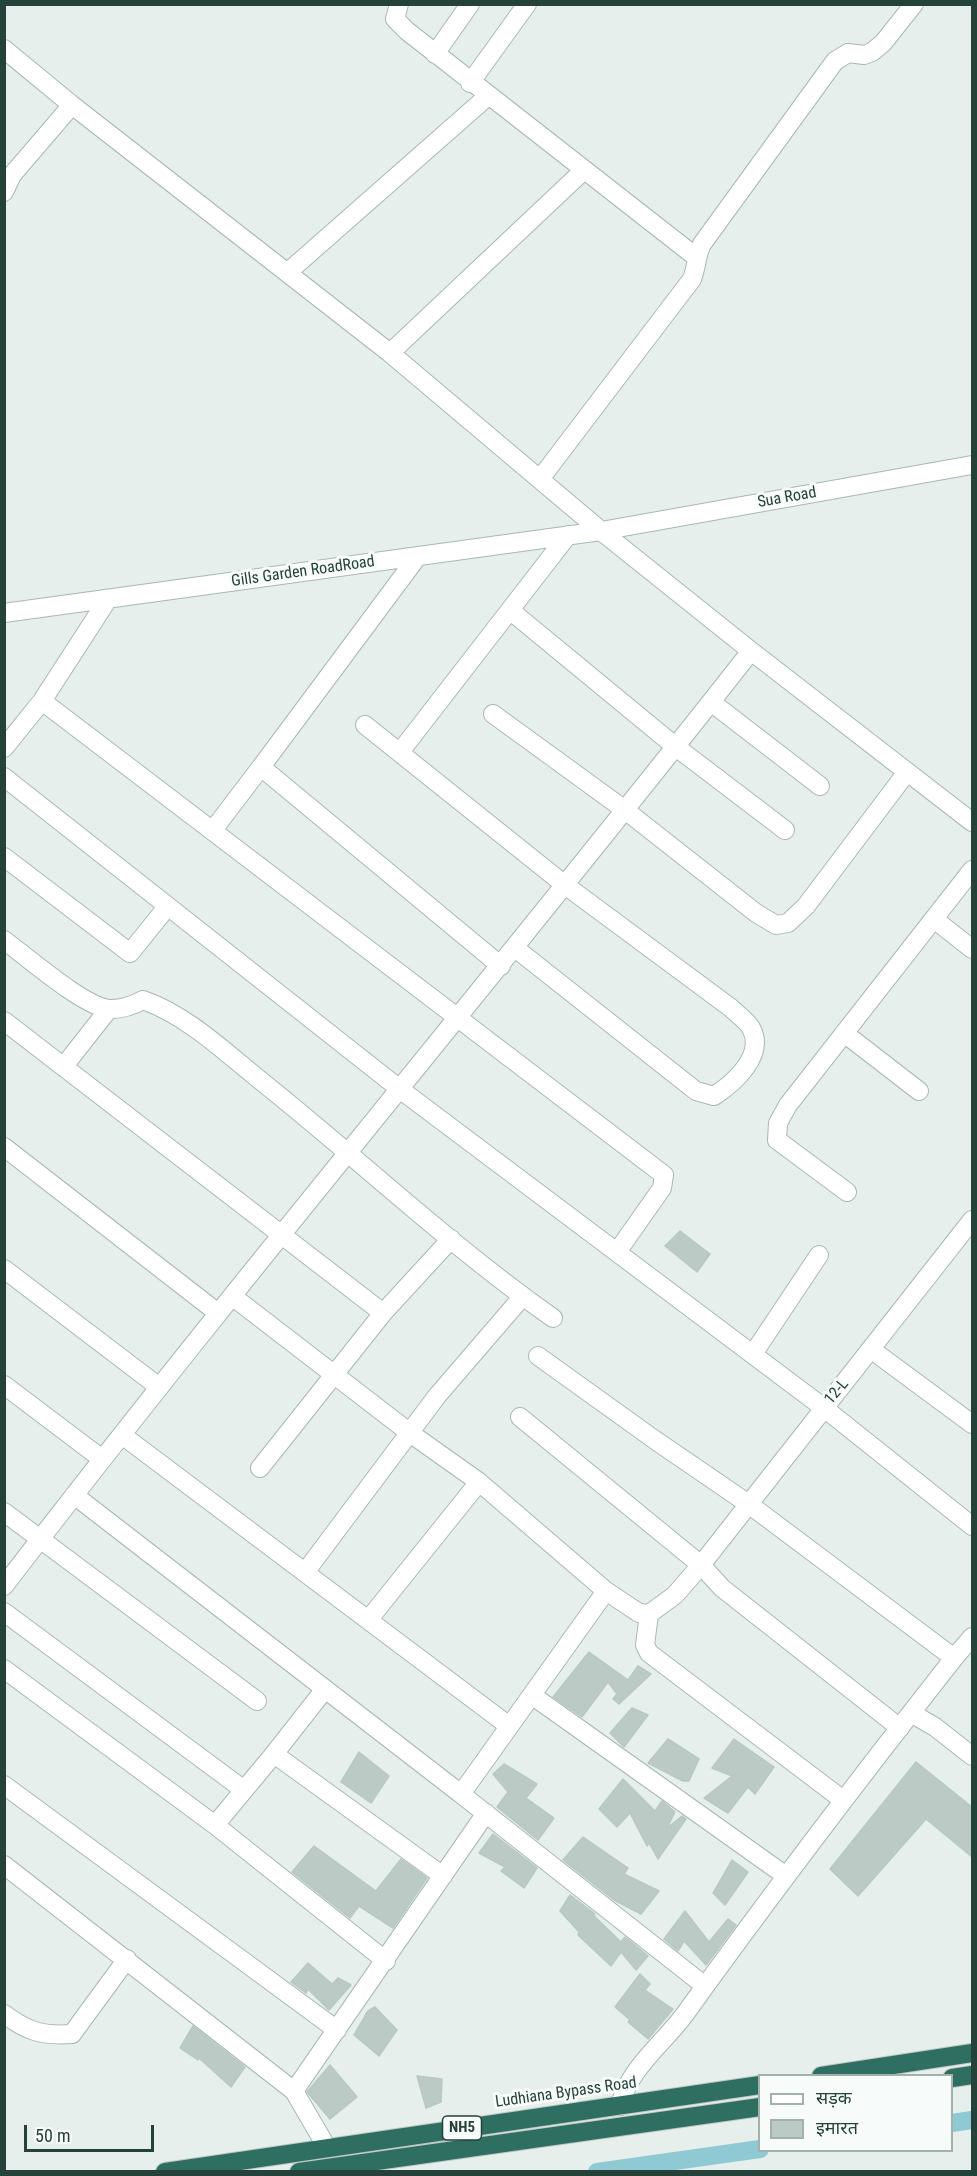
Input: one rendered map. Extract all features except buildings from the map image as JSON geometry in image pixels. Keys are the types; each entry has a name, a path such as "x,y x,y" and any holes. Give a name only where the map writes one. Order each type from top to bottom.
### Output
{"highway":[{"path":"834,2074 972,2053"},
{"path":"953,2078 972,2075"},
{"name":"Ludhiana Bypass Road","path":"165,2172 326,2146 758,2085"},
{"name":"NH5","path":"299,2172 758,2107"}],"street":[{"path":"399,4 395,19 435,54 583,171 696,256"},
{"path":"435,54 470,4"},
{"path":"470,83 527,4"},
{"path":"540,480 692,279 697,267 696,256 835,62 848,53 864,55 872,52 914,4"},
{"path":"4,50 390,353 601,531 751,651 972,822"},
{"path":"288,272 488,96"},
{"path":"4,192 8,172 72,105"},
{"path":"390,353 583,171"},
{"name":"Sua Road","path":"601,531 972,465"},
{"name":"Gills Garden RoadRoad","path":"4,613 601,531"},
{"path":"400,752 568,536"},
{"path":"213,830 418,556"},
{"path":"4,748 42,701 108,599"},
{"path":"511,611 676,747 785,830"},
{"path":"4,1586 218,1313 501,966 751,651"},
{"path":"42,701 664,1175 662,1188 616,1252"},
{"path":"711,702 820,786"},
{"path":"494,714 625,810 740,901 776,925 788,923 806,906 907,772"},
{"path":"365,725 565,885 731,1008 751,1028 756,1045 748,1062 730,1086 714,1096 696,1091 515,948"},
{"path":"261,767 501,966"},
{"path":"4,777 401,1090 824,1408 972,1526"},
{"path":"4,857 130,953 167,907"},
{"path":"847,1192 777,1140 778,1123 788,1105 972,870"},
{"path":"933,919 972,949"},
{"path":"4,940 77,995 108,1010 129,1007 142,1000 161,1007 198,1030 350,1152 451,1239 553,1318"},
{"path":"64,1066 108,1010"},
{"path":"4,1021 283,1233 383,1313"},
{"path":"844,1033 919,1091"},
{"path":"4,1147 218,1313"},
{"name":"12-L","path":"649,1614 675,1595 750,1505 972,1220"},
{"path":"260,1468 383,1313 451,1239"},
{"path":"753,1354 819,1256"},
{"path":"4,1269 159,1387"},
{"path":"232,1296 410,1433 480,1482 606,1591 639,1613 649,1614 645,1645 649,1653 843,1800"},
{"path":"306,1571 437,1396 523,1296"},
{"path":"872,1350 972,1424"},
{"path":"538,1356 750,1505 954,1658"},
{"path":"4,1385 102,1459"},
{"path":"520,1417 701,1564 722,1588 905,1721 935,1727 972,1756"},
{"path":"122,1436 306,1571 509,1726"},
{"path":"369,1619 480,1482"},
{"path":"74,1495 486,1813 705,1986"},
{"path":"4,1512 257,1701"},
{"path":"461,1794 606,1591"},
{"path":"4,1612 244,1790"},
{"path":"620,2106 623,2092 630,2080 705,1986 843,1800 954,1658 971,1640"},
{"path":"4,1669 215,1825 386,1961"},
{"path":"215,1825 325,1689"},
{"path":"533,1696 786,1876"},
{"path":"274,1754 443,1876"},
{"path":"4,1785 337,2030"},
{"path":"294,2091 386,1961 486,1813"},
{"path":"4,1865 128,1959 294,2091 326,2146"},
{"path":"6,2017 19,2025 47,2035 72,2034 128,1959"}],"waterway":[{"path":"953,2123 972,2120"},
{"path":"597,2172 758,2149"}]}
